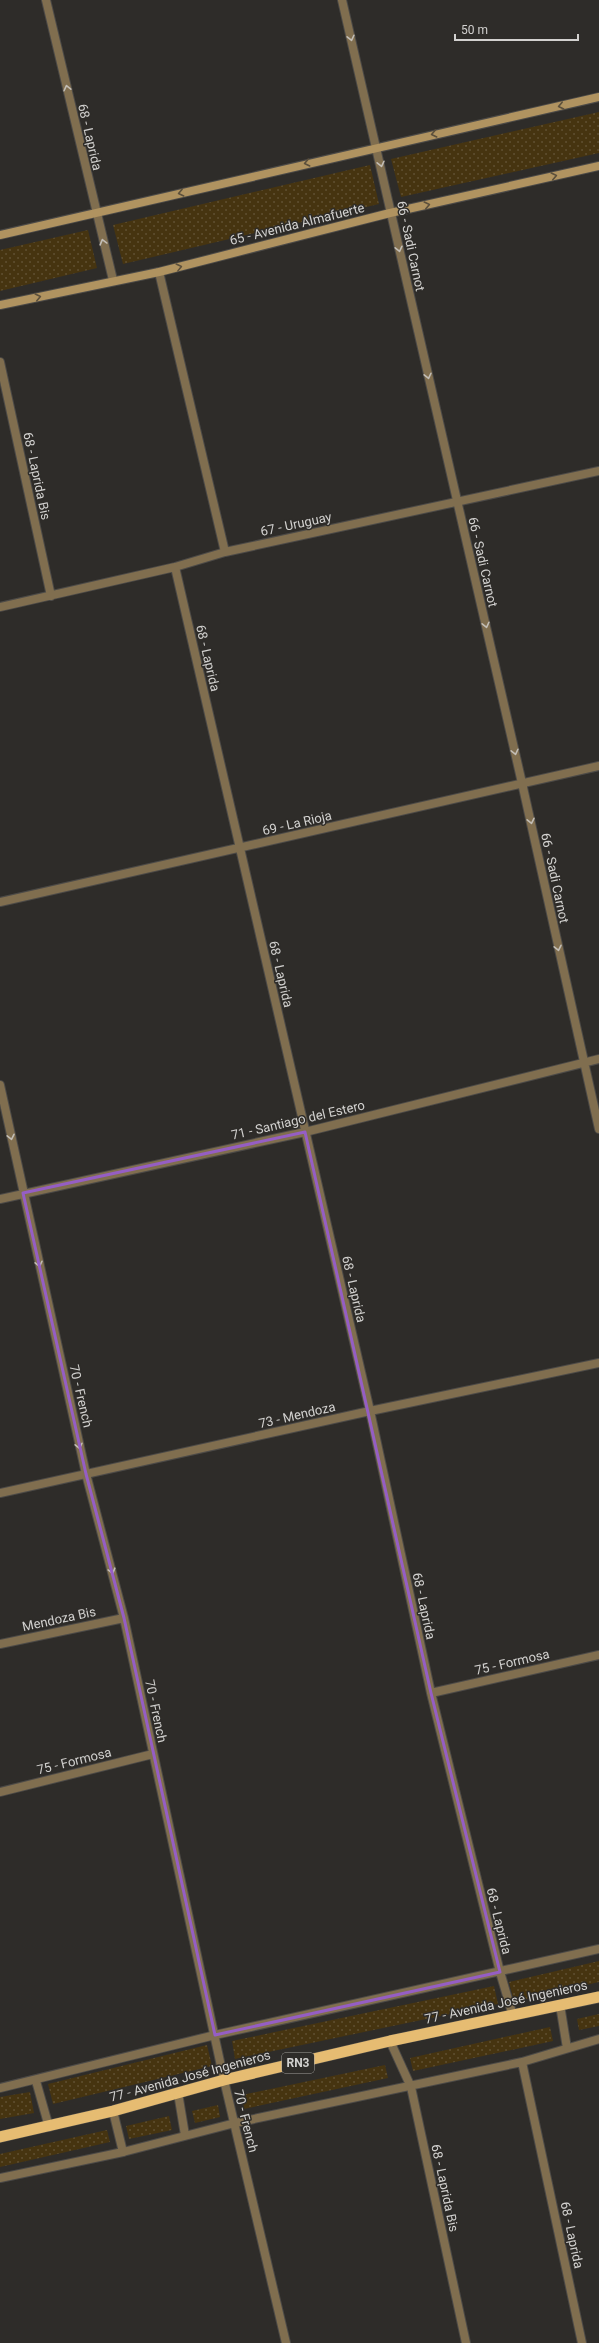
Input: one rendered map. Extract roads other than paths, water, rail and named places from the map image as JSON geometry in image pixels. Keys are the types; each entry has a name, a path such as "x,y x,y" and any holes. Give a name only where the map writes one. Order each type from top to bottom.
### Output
{"highway":[{"name":"77 - Avenida José Ingenieros","path":"0,2137 113,2112 224,2080 390,2041 599,1997"}],"main road":[{"path":"0,235 599,97"},
{"name":"65 - Avenida Almafuerte","path":"0,305 113,280 160,272 390,213 599,166"}],"street":[{"name":"68 - Laprida","path":"46,0 95,212 113,280"},
{"name":"66 - Sadi Carnot","path":"342,0 522,783 599,1129"},
{"path":"160,272 225,552"},
{"name":"68 - Laprida Bis","path":"0,362 51,596"},
{"name":"67 - Uruguay","path":"0,607 174,567 225,552 599,470"},
{"name":"68 - Laprida","path":"174,567 370,1411 431,1694 512,2016"},
{"name":"69 - La Rioja","path":"0,902 599,766"},
{"name":"71 - Santiago del Estero","path":"0,1199 305,1132 599,1058"},
{"name":"70 - French","path":"0,1085 86,1474 124,1618 224,2080 286,2343"},
{"name":"73 - Mendoza","path":"0,1494 370,1411 599,1363"},
{"name":"Mendoza Bis","path":"0,1644 124,1618"},
{"name":"75 - Formosa","path":"431,1694 599,1655"},
{"name":"75 - Formosa","path":"0,1792 153,1754"},
{"path":"0,2088 215,2035 599,1949"},
{"path":"560,2006 567,2048"},
{"path":"0,2178 123,2152 235,2123 411,2087 522,2062 599,2040"},
{"name":"68 - Laprida Bis","path":"390,2041 411,2087 466,2343"},
{"name":"68 - Laprida","path":"522,2062 582,2343"},
{"path":"36,2080 49,2127"},
{"path":"178,2093 185,2136"},
{"path":"113,2112 123,2152"}]}
